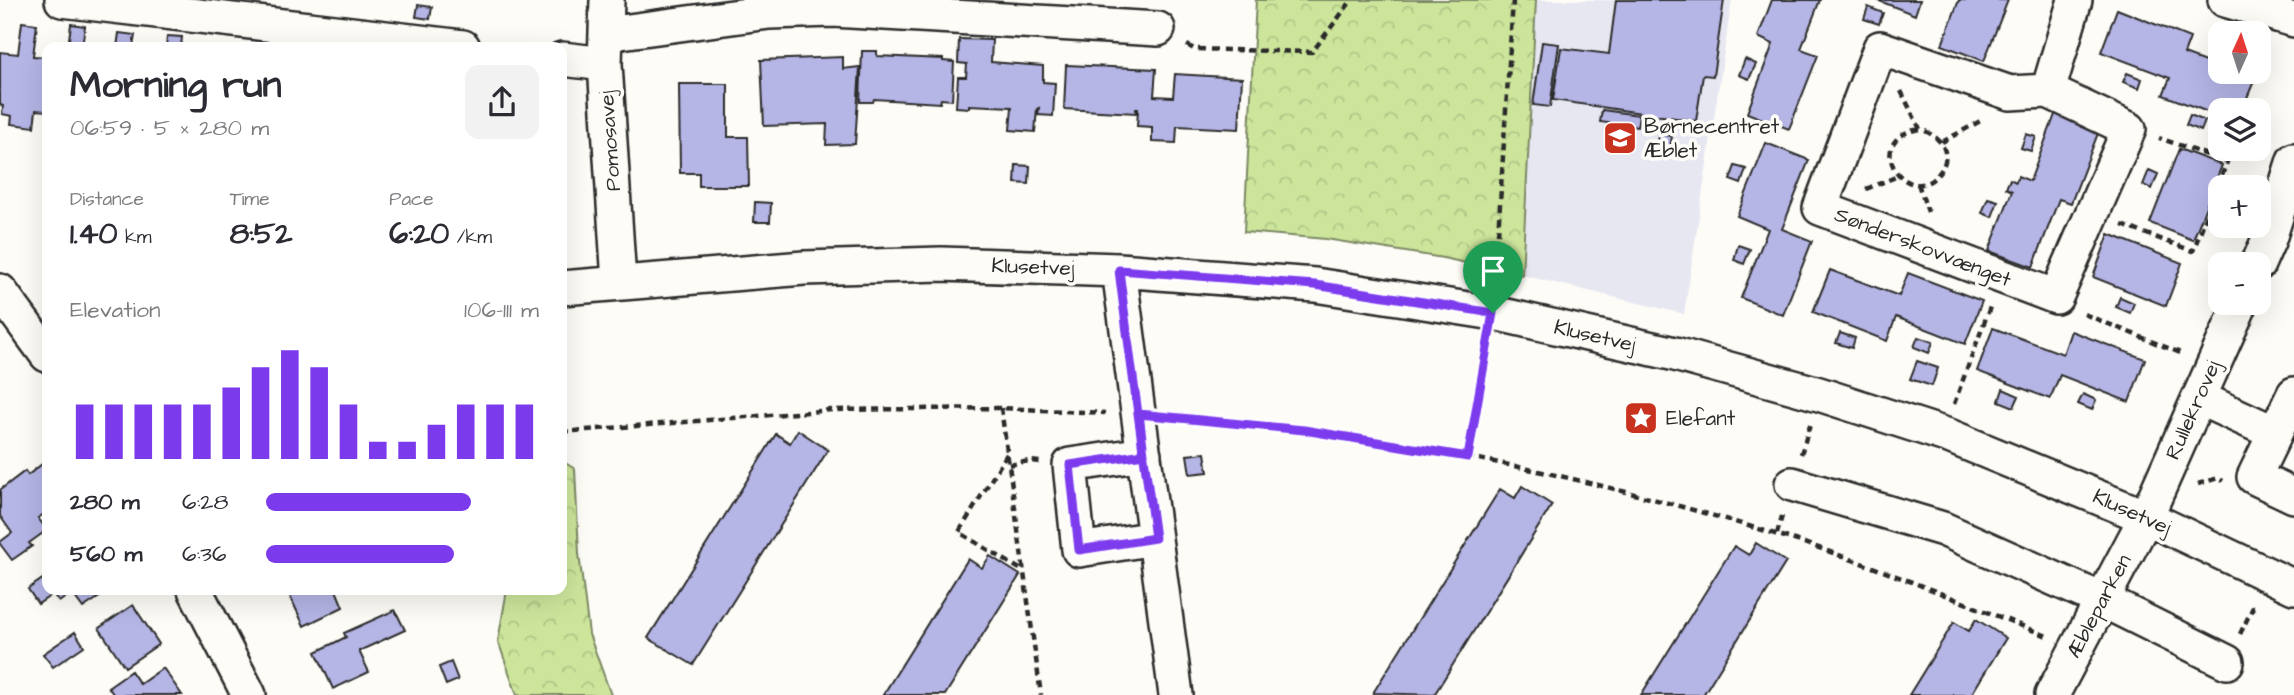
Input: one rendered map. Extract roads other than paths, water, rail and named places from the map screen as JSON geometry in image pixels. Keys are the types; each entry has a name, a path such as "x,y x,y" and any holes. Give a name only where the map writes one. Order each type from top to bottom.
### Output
{"street":[{"path":"62,0 420,42"},
{"name":"Pomosavej","path":"607,0 605,49 619,282"},
{"path":"2048,91 2075,0"},
{"path":"2224,0 2294,20"},
{"path":"567,58 769,12 834,10 1158,29"},
{"name":"Sønderskovvænget","path":"1880,48 2010,93 2048,91 2129,129 2056,297 1820,208 1880,48"},
{"path":"2274,251 2294,160"},
{"name":"Klusetvej","path":"567,287 804,268 941,264 1119,270 1315,285 1493,313 1675,354 1819,394 2152,502 2294,587"},
{"path":"1119,270 1176,695"},
{"path":"0,291 42,348"},
{"name":"Rullekrovej","path":"2152,502 2236,315"},
{"path":"2294,394 2254,477 2294,496"},
{"path":"2199,398 2275,433"},
{"path":"1144,454 1070,465 1079,550 1155,538"},
{"path":"1792,484 1943,529 2102,600 2227,662"},
{"name":"Æbleparken","path":"2052,695 2152,502"},
{"path":"198,595 249,695"}],"place":[{"name":"Børnecentret Æblet","path":"1620,138"},
{"name":"Elefant","path":"1641,418"}]}
